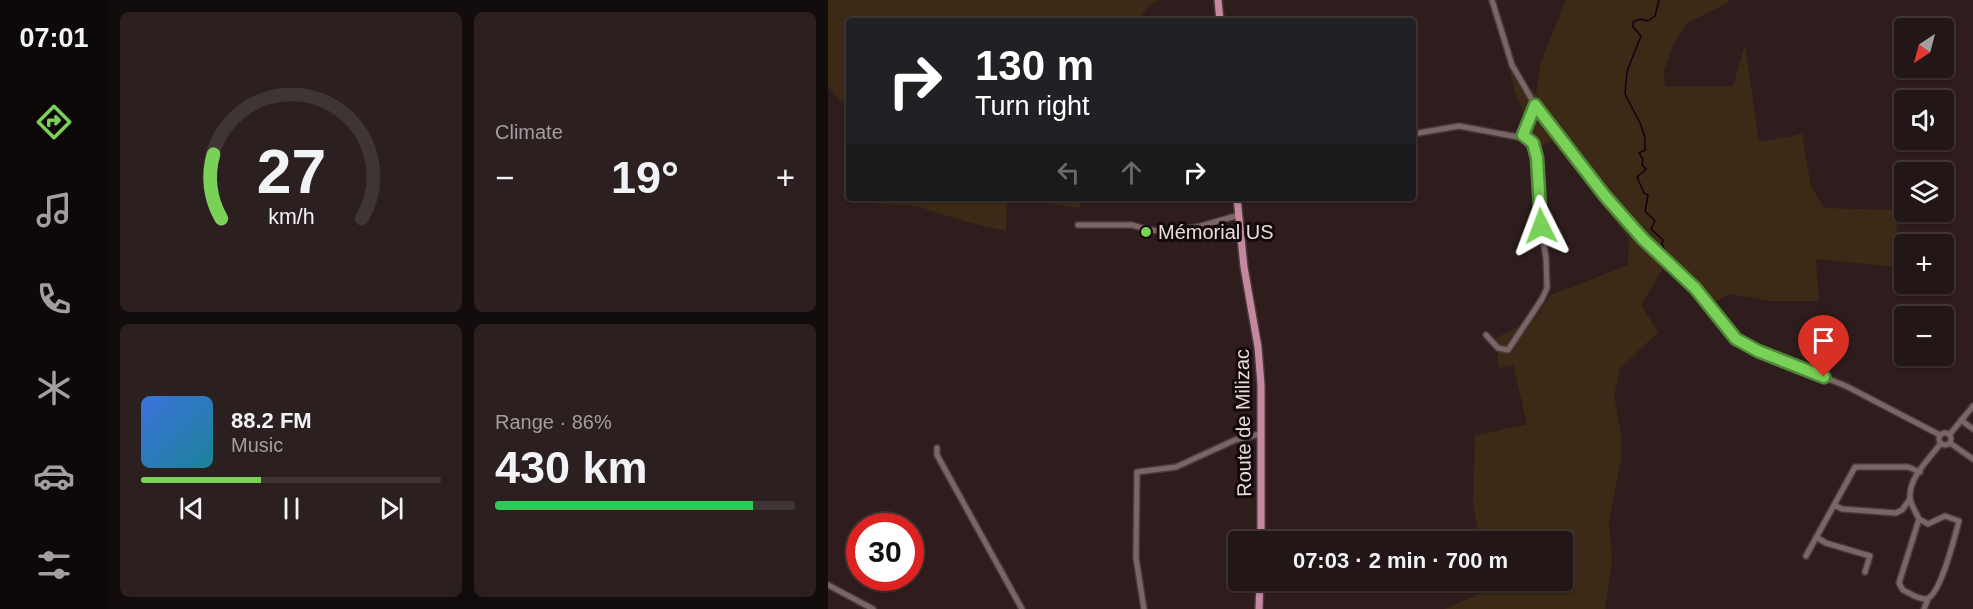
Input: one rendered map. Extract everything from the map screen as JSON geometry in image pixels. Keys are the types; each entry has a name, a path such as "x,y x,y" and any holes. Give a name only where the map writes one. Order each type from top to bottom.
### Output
{"main road":[{"path":"1218,0 1220,18"},
{"name":"Route de Milizac","path":"1237,201 1244,267 1258,346 1261,385 1260,531"},
{"path":"1259,609 1260,591"}],"street":[{"path":"1492,0 1512,65 1535,105 1605,196 1643,239 1695,288 1736,339 1758,351 1846,386 1940,435"},
{"path":"1523,135 1535,105"},
{"path":"1416,134 1459,126 1523,135 1533,143 1537,158 1547,288 1508,350 1498,348 1486,335"},
{"path":"1078,225 1132,225 1169,232 1239,216"},
{"path":"1950,434 1973,405"},
{"path":"1961,420 1973,429"},
{"path":"1940,435 1945,432 1950,434"},
{"path":"1144,609 1136,558 1137,472 1176,467 1235,440 1260,434"},
{"path":"1941,443 1946,445 1950,442 1952,438 1950,434"},
{"path":"1924,609 1928,599 1940,583 1959,521 1945,516 1928,524 1919,519 1910,499 1910,488 1941,443 1940,435"},
{"path":"1950,442 1973,459"},
{"path":"937,448 937,455 1022,609"},
{"path":"1806,556 1855,467 1908,466 1920,472"},
{"path":"1833,505 1842,509 1896,513 1902,510 1910,499"},
{"path":"1919,519 1899,583 1903,590 1928,599"},
{"path":"1816,537 1826,543 1870,556 1865,572"},
{"path":"828,585 873,609"}],"shaded area":[{"path":"828,0 1158,0 1149,6 1140,18 846,18 846,106 828,87"},
{"path":"1566,0 1730,0 1687,23 1672,47 1664,71 1665,86 1733,86 1745,44 1759,142 1802,134 1811,186 1824,208 1894,210 1894,222 1897,222 1896,234 1894,234 1894,267 1816,259 1819,301 1770,301 1729,294 1715,302 1669,259 1641,305 1658,332 1620,369 1614,396 1621,435 1621,459 1609,522 1612,562 1605,609 1445,609 1477,595 1480,591 1573,591 1573,531 1478,531 1473,503 1475,436 1527,424 1513,365 1499,368 1496,338 1534,319 1551,295 1628,265 1629,239 1552,141 1537,148 1514,90 1509,65 1536,94 1541,61"},
{"path":"1007,201 1006,231 916,206 854,202"},
{"path":"1032,201 1081,201 1080,208"}],"waterway":[{"path":"1659,0 1655,16 1648,21 1640,19 1633,22 1633,27 1641,36 1627,71 1625,94 1645,138 1645,150 1639,153 1643,159 1642,165 1646,169 1637,177 1644,193 1648,195 1645,211 1655,221 1651,229 1663,240 1662,244 1668,257"}],"place":[{"name":"Mémorial US","path":"1146,232"}],"route":[{"path":"1541,226 1537,158 1533,143 1523,135 1535,105 1605,196 1643,239 1695,288 1736,339 1746,346 1824,377"}]}
